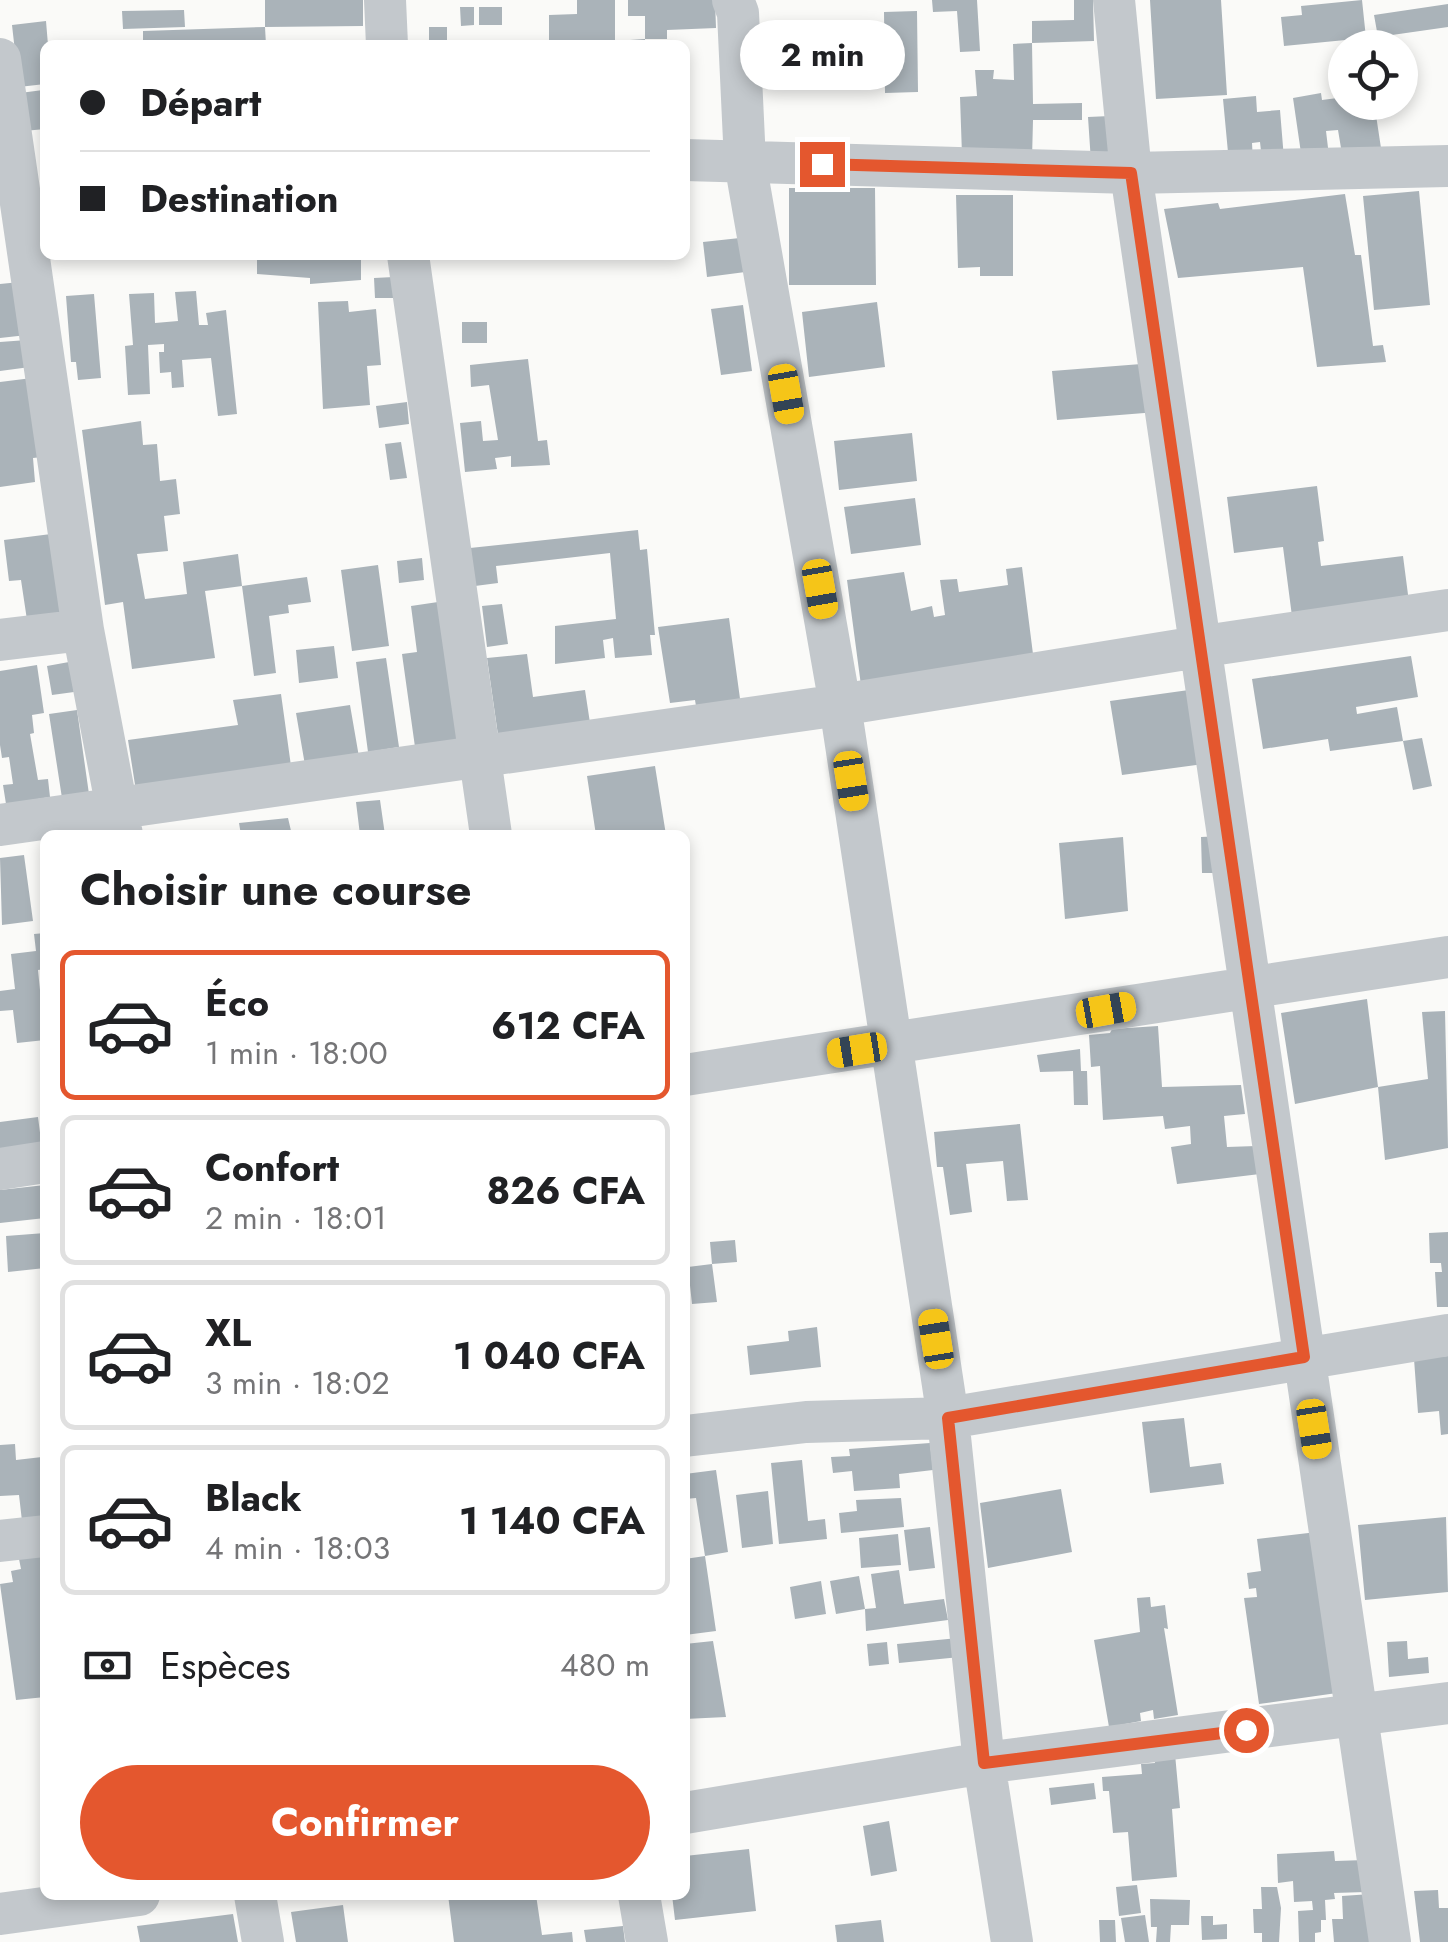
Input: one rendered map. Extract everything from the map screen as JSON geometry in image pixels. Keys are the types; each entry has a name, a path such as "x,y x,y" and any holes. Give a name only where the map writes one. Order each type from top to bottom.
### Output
{"street":[{"path":"385,0 388,40"},
{"path":"733,0 738,13 745,162 840,705 948,1418 984,1763 1012,1942"},
{"path":"1114,0 1131,173 1198,646 1390,1942"},
{"path":"0,59 19,141 83,630 121,821"},
{"path":"690,160 1131,173 1448,166"},
{"path":"409,260 490,830"},
{"path":"0,825 121,821 479,755 840,705 1198,646 1448,610"},
{"path":"0,640 83,630"},
{"path":"690,1075 1448,957"},
{"path":"0,1169 40,1163"},
{"path":"690,1435 806,1422 948,1418 1448,1335"},
{"path":"0,1541 40,1537"},
{"path":"690,1812 984,1763 1448,1703"},
{"path":"0,1914 102,1900"},
{"path":"256,1900 263,1942"},
{"path":"640,1900 646,1942"}],"building":[{"path":"265,0 363,0 363,26 265,27"},
{"path":"577,0 615,0 615,40 549,40 549,15 577,14"},
{"path":"628,0 715,0 716,28 667,30 667,39 645,39 645,16 628,16"},
{"path":"932,0 977,0 980,51 960,52 957,11 933,12"},
{"path":"1074,0 1093,0 1094,41 1032,43 1032,21 1074,20"},
{"path":"1150,0 1221,0 1227,95 1156,99"},
{"path":"1362,0 1365,30 1328,30 1328,42 1284,46 1281,17 1302,15 1301,6"},
{"path":"1448,4 1448,27 1418,31 1377,30 1374,15"},
{"path":"460,7 474,7 474,25 461,26"},
{"path":"479,7 502,7 502,25 479,25"},
{"path":"184,10 185,27 123,29 122,11"},
{"path":"917,11 918,92 885,93 884,12"},
{"path":"46,21 48,40 40,40 40,85 19,87 12,25"},
{"path":"265,27 266,40 143,40 143,31"},
{"path":"429,27 447,27 447,40 429,40"},
{"path":"1032,43 1033,104 1082,103 1082,120 1033,120 1032,159 962,155 960,97 977,96 975,70 994,70 993,79 1014,80 1013,44"},
{"path":"40,90 40,129 24,131 20,93"},
{"path":"1321,93 1322,100 1328,99 1328,120 1377,120 1381,148 1342,154 1338,130 1326,131 1329,156 1302,160 1293,98"},
{"path":"1256,96 1257,112 1280,110 1284,159 1262,160 1260,142 1252,143 1253,162 1229,163 1223,99"},
{"path":"1110,116 1112,162 1091,162 1088,117"},
{"path":"789,188 875,188 876,285 789,285"},
{"path":"1419,191 1430,305 1374,310 1363,196"},
{"path":"1345,194 1355,255 1361,255 1373,346 1383,345 1386,362 1317,367 1303,267 1178,278 1164,209 1218,203 1220,209"},
{"path":"956,195 1013,195 1013,276 980,276 980,267 958,268"},
{"path":"749,237 753,271 707,277 703,242"},
{"path":"257,260 361,260 361,280 310,284 310,278 257,274"},
{"path":"394,277 395,298 375,298 374,278"},
{"path":"20,282 27,335 0,338 0,284"},
{"path":"196,291 199,325 208,325 206,313 226,310 237,414 218,416 211,358 182,360 184,387 172,388 171,372 160,373 159,352 164,352 164,344 148,345 150,394 128,395 125,346 133,345 129,294 154,293 155,323 178,321 175,292"},
{"path":"94,294 101,378 78,380 76,362 71,362 66,296"},
{"path":"348,301 349,312 376,309 381,365 367,366 370,405 323,409 318,302"},
{"path":"877,302 885,367 809,377 802,312"},
{"path":"743,305 752,371 721,375 711,309"},
{"path":"462,322 487,322 487,343 462,343"},
{"path":"27,340 30,367 0,371 0,342"},
{"path":"528,359 538,441 547,440 550,465 511,467 511,456 495,458 497,469 465,472 460,423 481,421 483,441 498,440 489,385 471,387 470,365"},
{"path":"1154,363 1157,412 1057,420 1052,371"},
{"path":"32,378 42,457 33,458 35,482 0,487 0,382"},
{"path":"407,402 409,424 379,428 376,406"},
{"path":"141,421 143,445 157,444 160,481 176,479 180,514 164,516 168,551 137,554 145,599 187,594 183,562 238,554 242,586 205,591 215,658 132,669 123,602 105,605 82,430"},
{"path":"912,433 917,481 839,490 834,441"},
{"path":"401,442 407,478 390,480 385,444"},
{"path":"1317,486 1324,541 1318,542 1321,566 1403,556 1410,610 1293,624 1283,547 1234,553 1227,497"},
{"path":"915,498 921,545 851,554 844,507"},
{"path":"638,530 640,550 647,549 655,635 650,635 652,655 615,658 613,638 603,640 605,658 555,664 555,626 616,619 610,553 496,566 498,583 475,586 470,548"},
{"path":"51,534 66,615 27,620 21,580 9,581 4,540"},
{"path":"422,558 424,580 399,583 397,561"},
{"path":"378,565 389,646 352,651 341,570"},
{"path":"1022,567 1034,662 862,693 847,580 904,572 911,611 932,606 934,617 945,615 940,580 957,579 959,592 1008,585 1006,569"},
{"path":"307,577 311,602 288,605 289,613 269,616 276,673 254,676 242,586"},
{"path":"438,602 458,741 415,747 402,654 417,652 411,606"},
{"path":"502,604 508,644 487,647 482,606"},
{"path":"729,618 741,706 697,712 695,700 670,703 658,627"},
{"path":"334,646 338,678 299,683 296,650"},
{"path":"527,654 533,697 585,690 590,723 498,735 487,658"},
{"path":"1411,656 1418,697 1356,707 1357,714 1397,707 1403,741 1330,751 1328,739 1263,749 1252,679"},
{"path":"386,658 399,747 368,752 356,662"},
{"path":"69,662 74,692 52,695 47,666"},
{"path":"37,665 44,713 32,715 34,733 30,734 38,780 48,779 50,797 6,804 3,785 13,784 9,757 2,758 0,745 0,671"},
{"path":"1196,689 1211,763 1122,775 1110,701"},
{"path":"281,694 291,766 136,791 128,740 238,725 233,700"},
{"path":"350,705 359,757 305,765 296,713"},
{"path":"77,710 89,794 62,798 49,714"},
{"path":"1422,738 1432,786 1413,790 1403,741"},
{"path":"655,766 665,830 595,830 587,776"},
{"path":"380,800 384,830 359,830 356,802"},
{"path":"288,818 291,830 240,830 239,823"},
{"path":"1222,836 1224,873 1202,873 1201,837"},
{"path":"1123,837 1128,911 1065,919 1059,843"},
{"path":"24,855 33,921 2,925 0,858"},
{"path":"40,933 40,1041 17,1043 13,1010 0,1011 0,991 15,989 11,954 36,951 34,934"},
{"path":"1367,999 1378,1087 1295,1104 1281,1013"},
{"path":"1445,1011 1448,1148 1385,1160 1378,1087 1428,1079 1422,1012"},
{"path":"1158,1026 1162,1087 1241,1085 1245,1114 1224,1116 1227,1147 1256,1146 1260,1174 1177,1184 1171,1147 1191,1144 1190,1126 1165,1129 1163,1116 1103,1120 1100,1066 1091,1067 1089,1035"},
{"path":"1080,1049 1081,1071 1087,1071 1088,1105 1074,1105 1073,1071 1040,1072 1037,1055"},
{"path":"38,1117 40,1148 0,1153 0,1122"},
{"path":"1020,1124 1028,1200 1007,1201 1003,1161 966,1164 972,1212 950,1215 943,1167 937,1167 934,1132"},
{"path":"40,1186 40,1219 0,1223 0,1190"},
{"path":"1448,1232 1448,1307 1437,1307 1435,1272 1442,1272 1441,1263 1430,1263 1429,1233"},
{"path":"40,1233 40,1269 8,1272 6,1236"},
{"path":"735,1240 737,1262 712,1264 710,1242"},
{"path":"712,1264 717,1302 692,1304 690,1267"},
{"path":"817,1327 821,1367 750,1375 747,1346 789,1341 788,1331"},
{"path":"1448,1356 1448,1434 1441,1435 1439,1411 1418,1413 1414,1359"},
{"path":"1184,1418 1190,1467 1221,1463 1224,1484 1150,1493 1142,1422"},
{"path":"930,1443 933,1470 899,1474 900,1488 854,1491 852,1471 833,1473 831,1457 850,1456 849,1449"},
{"path":"15,1444 16,1460 40,1457 40,1519 22,1521 19,1495 0,1496 0,1445"},
{"path":"802,1460 808,1521 825,1519 827,1539 779,1544 771,1463"},
{"path":"716,1470 728,1552 705,1556 696,1498 690,1499 690,1473"},
{"path":"1061,1489 1072,1552 988,1568 980,1503"},
{"path":"768,1491 773,1544 742,1548 736,1495"},
{"path":"901,1498 904,1527 841,1533 839,1513 857,1511 856,1500"},
{"path":"1446,1517 1448,1592 1365,1600 1358,1525"},
{"path":"930,1527 935,1568 909,1571 904,1530"},
{"path":"1317,1532 1337,1693 1259,1704 1244,1598 1257,1597 1256,1588 1249,1589 1247,1573 1261,1571 1257,1539"},
{"path":"898,1534 901,1565 861,1568 859,1538"},
{"path":"40,1556 40,1698 16,1700 0,1584 13,1582 11,1571 21,1569 19,1559"},
{"path":"705,1556 716,1631 690,1634 690,1558"},
{"path":"899,1570 904,1604 944,1599 948,1620 866,1631 865,1609 876,1608 871,1574"},
{"path":"859,1576 865,1609 836,1614 830,1581"},
{"path":"821,1581 826,1614 795,1619 790,1587"},
{"path":"1150,1597 1151,1607 1165,1605 1168,1629 1164,1628 1178,1715 1154,1719 1153,1710 1140,1713 1141,1721 1109,1727 1094,1640 1140,1632 1137,1598"},
{"path":"958,1638 960,1657 899,1663 897,1644"},
{"path":"713,1641 726,1717 690,1719 690,1643"},
{"path":"1407,1641 1408,1659 1428,1657 1429,1673 1389,1677 1387,1642"},
{"path":"887,1642 889,1664 869,1666 867,1644"},
{"path":"1175,1754 1180,1808 1172,1809 1177,1877 1132,1881 1128,1832 1113,1833 1109,1791 1103,1791 1102,1777 1142,1774 1141,1764 1155,1763 1154,1756"},
{"path":"1094,1783 1096,1799 1051,1805 1049,1788"},
{"path":"889,1821 897,1871 871,1876 863,1826"},
{"path":"749,1849 756,1911 675,1920 673,1900 690,1900 690,1855"},
{"path":"1334,1851 1335,1861 1365,1860 1366,1892 1334,1893 1335,1899 1325,1900 1326,1920 1321,1920 1321,1932 1315,1933 1315,1942 1299,1942 1298,1911 1313,1910 1312,1901 1294,1902 1293,1881 1278,1883 1277,1854"},
{"path":"1137,1885 1141,1913 1119,1916 1116,1887"},
{"path":"1261,1887 1277,1887 1281,1908 1279,1942 1262,1942 1262,1933 1254,1933 1253,1909 1262,1909"},
{"path":"1438,1890 1439,1908 1448,1908 1448,1942 1420,1942 1414,1891"},
{"path":"1371,1894 1375,1942 1334,1942 1332,1919 1343,1919 1342,1896"},
{"path":"1150,1899 1190,1900 1189,1925 1171,1925 1170,1942 1156,1942 1157,1927 1151,1927"},
{"path":"449,1900 537,1900 542,1935 572,1932 573,1942 454,1942"},
{"path":"343,1905 348,1942 296,1942 291,1912"},
{"path":"233,1914 238,1942 140,1942 137,1926"},
{"path":"1145,1915 1149,1942 1125,1942 1121,1918"},
{"path":"1201,1916 1213,1916 1213,1925 1227,1924 1227,1939 1202,1940"},
{"path":"881,1920 884,1942 837,1942 835,1925"},
{"path":"1099,1920 1115,1920 1116,1942 1100,1942"},
{"path":"623,1926 625,1942 586,1942 584,1930"}],"route":[{"path":"822,164 1131,173 1304,1357 948,1418 984,1763 1246,1730"}]}
